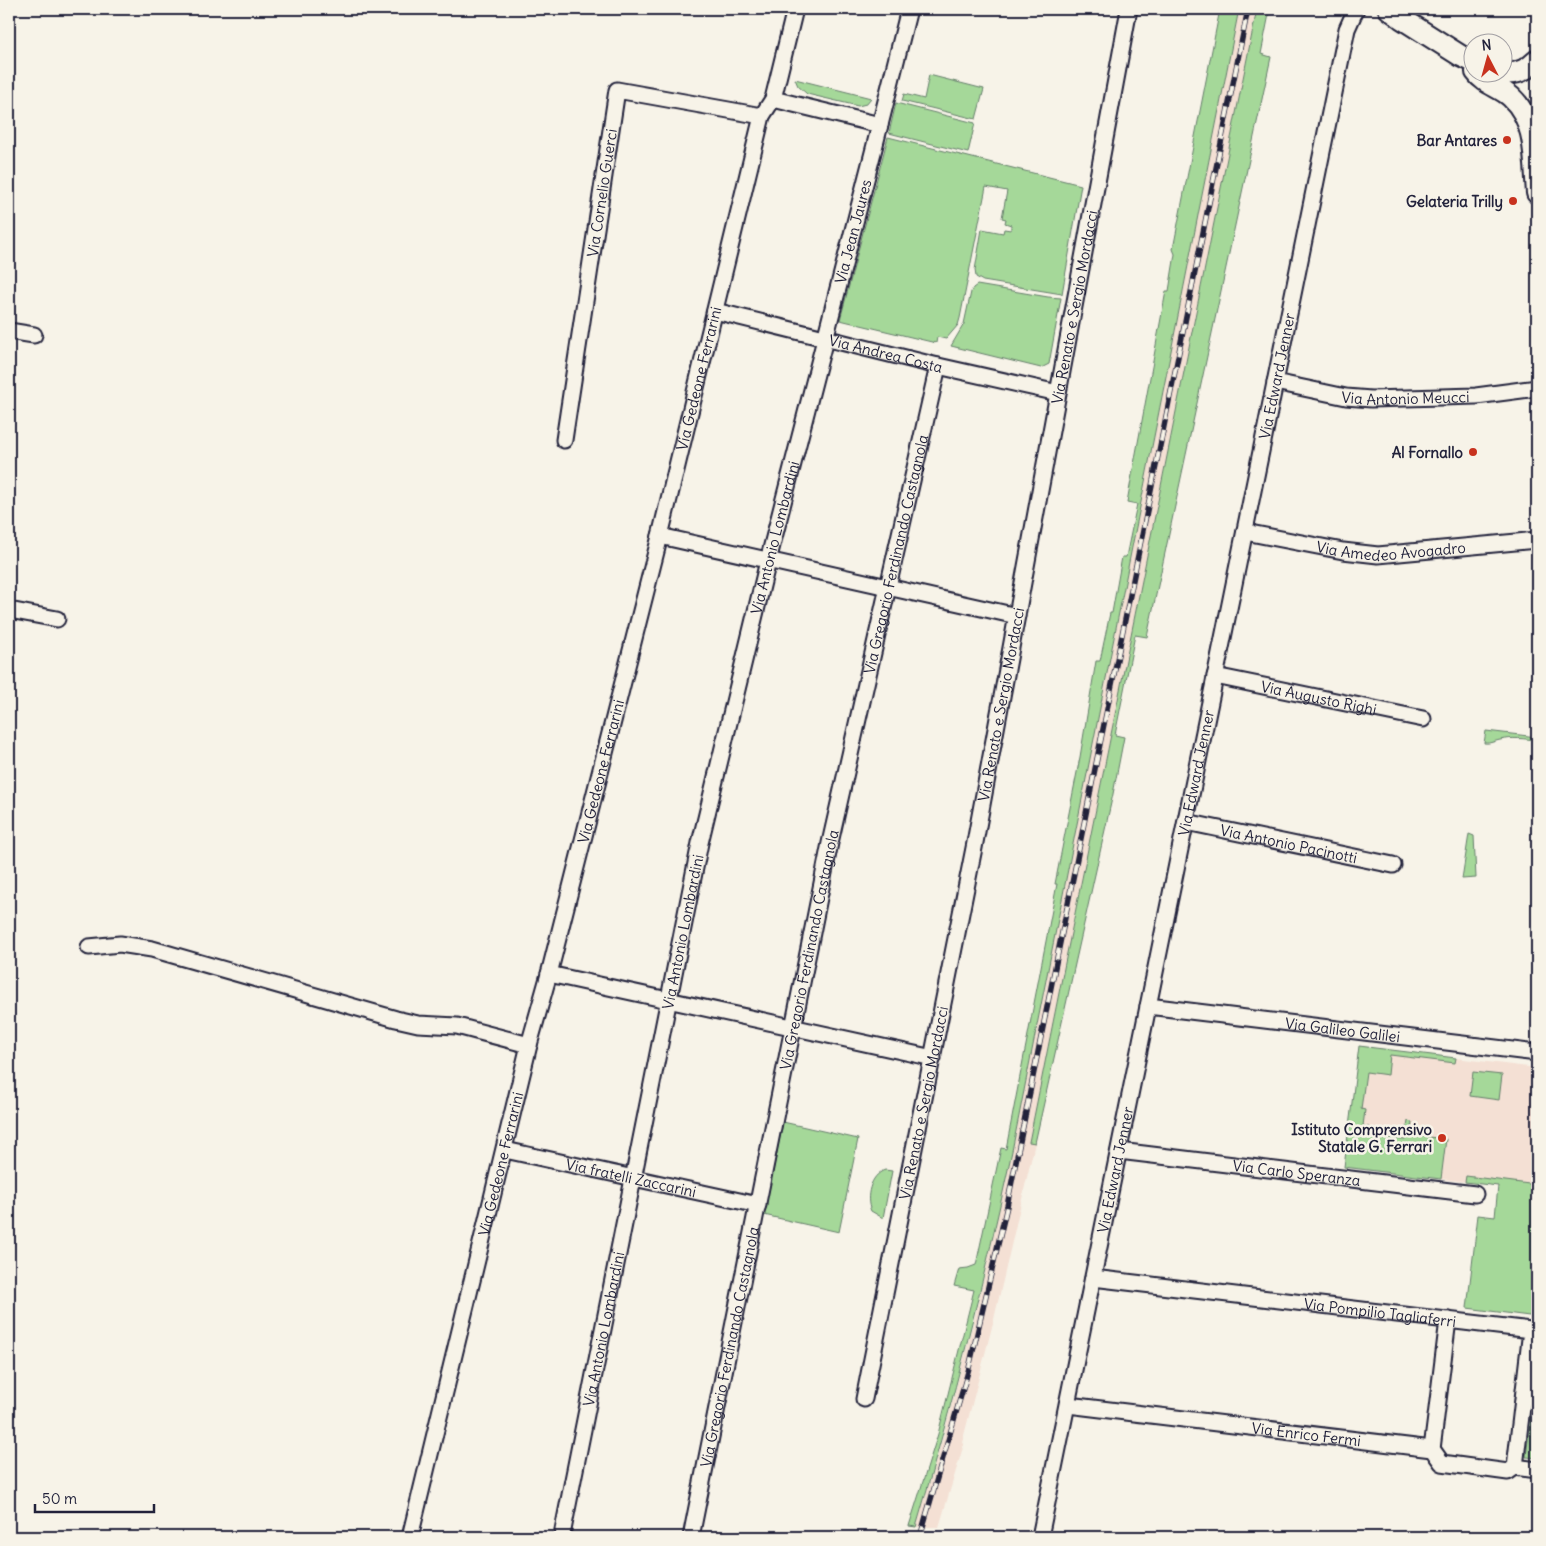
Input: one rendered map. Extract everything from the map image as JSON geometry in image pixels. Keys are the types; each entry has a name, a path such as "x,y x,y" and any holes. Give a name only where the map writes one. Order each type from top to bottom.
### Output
{"main road":[{"path":"1389,9 1464,59"},
{"path":"1514,73 1529,67 1537,60"},
{"path":"1487,82 1510,96 1526,117 1532,136 1537,193"}],"street":[{"name":"Via Gedeone Ferrarini","path":"410,1537 529,1045 549,974 660,536 762,116 773,98 795,9"},
{"name":"Via Jean Jaures","path":"825,338 909,9"},
{"name":"Via Renato e Sergio Mordacci","path":"864,1399 933,1058 1129,9"},
{"name":"Via Edward Jenner","path":"1040,1537 1347,29 1356,9"},
{"name":"Via Cornelio Guerci","path":"564,440 616,90 762,116"},
{"path":"773,98 880,125"},
{"name":"Via Andrea Costa","path":"715,311 938,366 1058,392"},
{"path":"9,331 34,336"},
{"name":"Via Antonio Lombardini","path":"563,1530 700,842 768,561 825,338"},
{"name":"Via Gregorio Ferdinando Castagnola","path":"691,1537 830,843 938,366"},
{"name":"Via Antonio Meucci","path":"1275,382 1346,397 1372,399 1476,396 1537,388"},
{"name":"Via Amedeo Avogadro","path":"1245,532 1372,555 1537,540"},
{"path":"660,536 1017,616"},
{"path":"9,610 57,619"},
{"name":"Via Augusto Righi","path":"1215,676 1423,719"},
{"name":"Via Antonio Pacinotti","path":"1186,822 1393,865"},
{"path":"89,947 120,944 152,948 396,1019 418,1024 457,1026 529,1045"},
{"path":"549,974 794,1026 933,1058"},
{"name":"Via Galileo Galilei","path":"1148,1006 1537,1053"},
{"name":"Via fratelli Zaccarini","path":"505,1150 758,1205"},
{"name":"Via Carlo Speranza","path":"1118,1151 1475,1194"},
{"name":"Via Pompilio Tagliaferri","path":"1093,1278 1531,1330 1515,1467"},
{"path":"1448,1320 1432,1449 1442,1463 1508,1472 1515,1467 1537,1470"},
{"name":"Via Enrico Fermi","path":"1068,1405 1432,1449"}],"shaded area":[{"path":"1239,9 1257,9 1029,1142 1035,1143 994,1319 962,1443 964,1444 939,1527 916,1527 943,1437 975,1316 1012,1151"},
{"name":"Istituto Comprensivo Statale G. Ferrari","path":"1359,1046 1537,1068 1537,1222 1498,1186 1344,1167"}],"green space":[{"path":"1220,9 1239,9 1012,1151 980,1292 943,1433 916,1527 909,1526 938,1434 974,1290 954,1286 959,1269 976,1265 1001,1148 1006,1149 1057,884 1055,884 1080,757 1096,661 1100,661 1110,613 1112,613 1122,557 1126,557 1137,504 1127,502 1166,291 1169,291 1175,254 1173,249"},
{"path":"1257,9 1270,9 1261,54 1271,57 1147,637 1135,635 1115,735 1124,737 1113,794 1035,1143 1029,1142"},
{"path":"929,75 984,89 976,119 902,101 904,94 924,99"},
{"path":"795,79 871,98 866,104 858,106 807,94 798,86"},
{"path":"896,103 975,123 968,153 889,133"},
{"path":"888,137 1081,185 1062,294 983,281 976,277 975,270 982,229 1003,233 1004,229 1011,230 1011,225 1005,223 1006,219 1002,218 1007,191 986,187 960,318 958,325 946,339 937,337 936,343 840,320"},
{"path":"977,285 1061,298 1049,364 1041,368 951,346 964,324 971,292"},
{"path":"1486,731 1537,737 1537,740 1509,739 1484,743"},
{"path":"1469,834 1474,836 1476,878 1462,879"},
{"path":"1359,1046 1456,1058 1455,1063 1390,1055 1388,1075 1366,1072 1361,1109 1365,1110 1363,1126 1369,1127 1368,1136 1405,1140 1408,1121 1412,1122 1411,1135 1446,1139 1441,1179 1344,1167"},
{"path":"1473,1072 1502,1075 1499,1100 1470,1096"},
{"path":"783,1122 858,1139 839,1232 764,1215"},
{"path":"885,1170 892,1171 883,1218 871,1211 869,1194 872,1182"},
{"path":"1466,1176 1537,1185 1537,1317 1467,1308 1478,1215 1495,1217 1498,1186 1465,1182"},
{"path":"1535,1384 1537,1384 1537,1458 1526,1457"}],"railway":[{"path":"920,1537 969,1368 1007,1206 1248,9"}],"place":[{"name":"Bar Antares","path":"1507,140"},
{"name":"Gelateria Trilly","path":"1513,201"},
{"name":"Al Fornallo","path":"1473,452"},
{"name":"Istituto Comprensivo Statale G. Ferrari","path":"1442,1138"}]}
